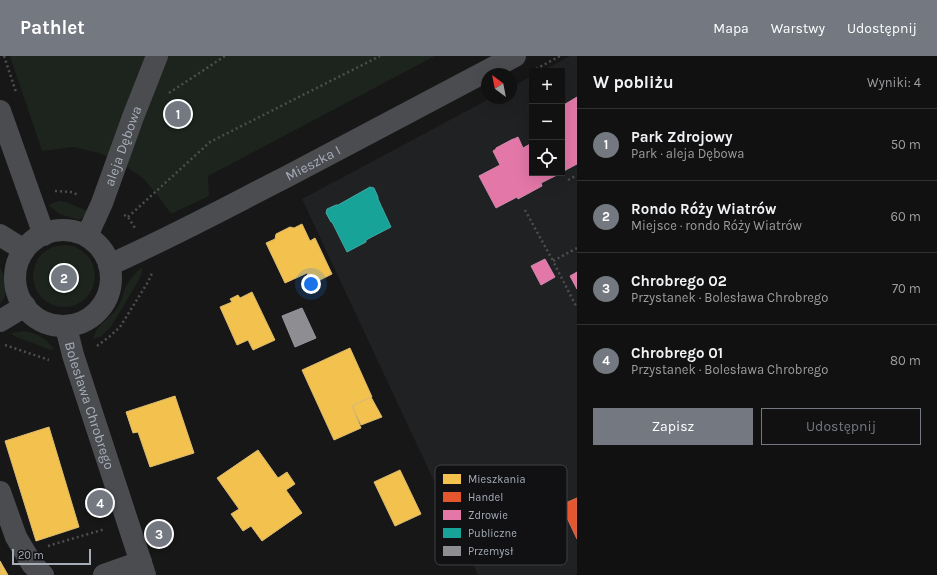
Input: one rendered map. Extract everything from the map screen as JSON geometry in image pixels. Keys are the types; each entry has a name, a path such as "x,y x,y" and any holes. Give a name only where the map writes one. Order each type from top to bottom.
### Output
{"street":[{"name":"aleja Dębowa","path":"87,236 102,204 133,117 158,56"},
{"name":"Mieszka I","path":"109,265 146,249 515,56"},
{"path":"2,124 44,235"},
{"path":"61,231 74,232 87,236 100,247 108,261 111,275 110,291 100,310 86,321 66,327 44,322 30,314 20,301 16,285 16,271 24,250 32,242 44,235 61,231"},
{"path":"0,235 24,250"},
{"path":"0,321 25,306"},
{"name":"Bolesława Chrobrego","path":"66,327 73,356 143,568"},
{"path":"0,492 16,537 32,564 43,575"},
{"path":"104,575 143,568"}],"path":[{"path":"166,95 225,56"},
{"path":"128,217 210,142 380,56"},
{"path":"568,180 577,175"},
{"path":"31,198 50,191 71,192 114,208 128,217 155,268 120,327 109,338 94,349"},
{"path":"525,210 577,308"},
{"path":"553,261 577,248"},
{"path":"2,344 50,361"},
{"path":"25,553 107,528"}],"shaded area":[{"path":"10,56 435,56 208,176 209,196 171,214 144,179 118,161 99,153 73,147 42,151"},
{"path":"570,56 577,56 577,575 478,575 473,565 567,565 567,465 435,465 435,483 302,199 481,103 517,104 517,84 529,78 529,176 565,176 565,68 548,68"},
{"path":"59,201 66,202 90,212 79,220 60,214 48,205"},
{"path":"58,245 70,245 86,254 93,264 95,276 93,288 86,298 70,307 58,307 47,302 38,293 33,282 33,270 38,259 47,250"},
{"path":"0,267 4,276 6,291 0,304"},
{"path":"142,267 140,278 111,327 100,337 93,339 95,333 101,325 118,307 129,281"},
{"path":"24,331 41,337 54,349 51,350 16,337 11,333"}],"building: Mieszkania":[{"path":"302,224 310,241 315,238 332,274 312,284 307,273 285,283 266,243 275,239 276,234 290,227 294,228"},
{"path":"252,292 275,340 253,350 248,340 237,345 220,307 232,302 230,299 238,295 240,298"},
{"path":"350,348 372,397 352,406 361,428 334,440 302,370"},
{"path":"175,396 194,453 150,467 138,432 133,433 126,412"},
{"path":"371,397 382,417 361,425 352,406"},
{"path":"49,427 79,527 36,541 5,441"},
{"path":"258,450 278,478 287,472 295,484 286,490 302,513 262,541 251,526 243,531 231,514 239,509 217,478"},
{"path":"400,470 421,514 395,526 374,482"},
{"path":"0,561 8,575 0,575"}],"building: Handel":[{"path":"577,498 577,539 567,518 567,502"}],"building: Zdrowie":[{"path":"577,97 577,164 565,170 565,140 565,104"},
{"path":"518,137 523,148 529,145 529,176 555,176 541,183 542,186 518,199 517,197 496,208 479,176 500,165 493,151"},
{"path":"545,259 555,277 541,285 531,266"},
{"path":"577,272 577,289 570,276"}],"building: Publiczne":[{"path":"370,187 374,188 391,227 347,252 326,213 327,209 338,205"}],"building: Przemysł":[{"path":"302,308 316,338 295,347 282,316"}],"place":[{"name":"Park Zdrojowy","path":"178,114"},
{"name":"Rondo Róży Wiatrów","path":"64,278"},
{"name":"Chrobrego 01","path":"100,503"},
{"name":"Chrobrego 02","path":"159,534"}]}
